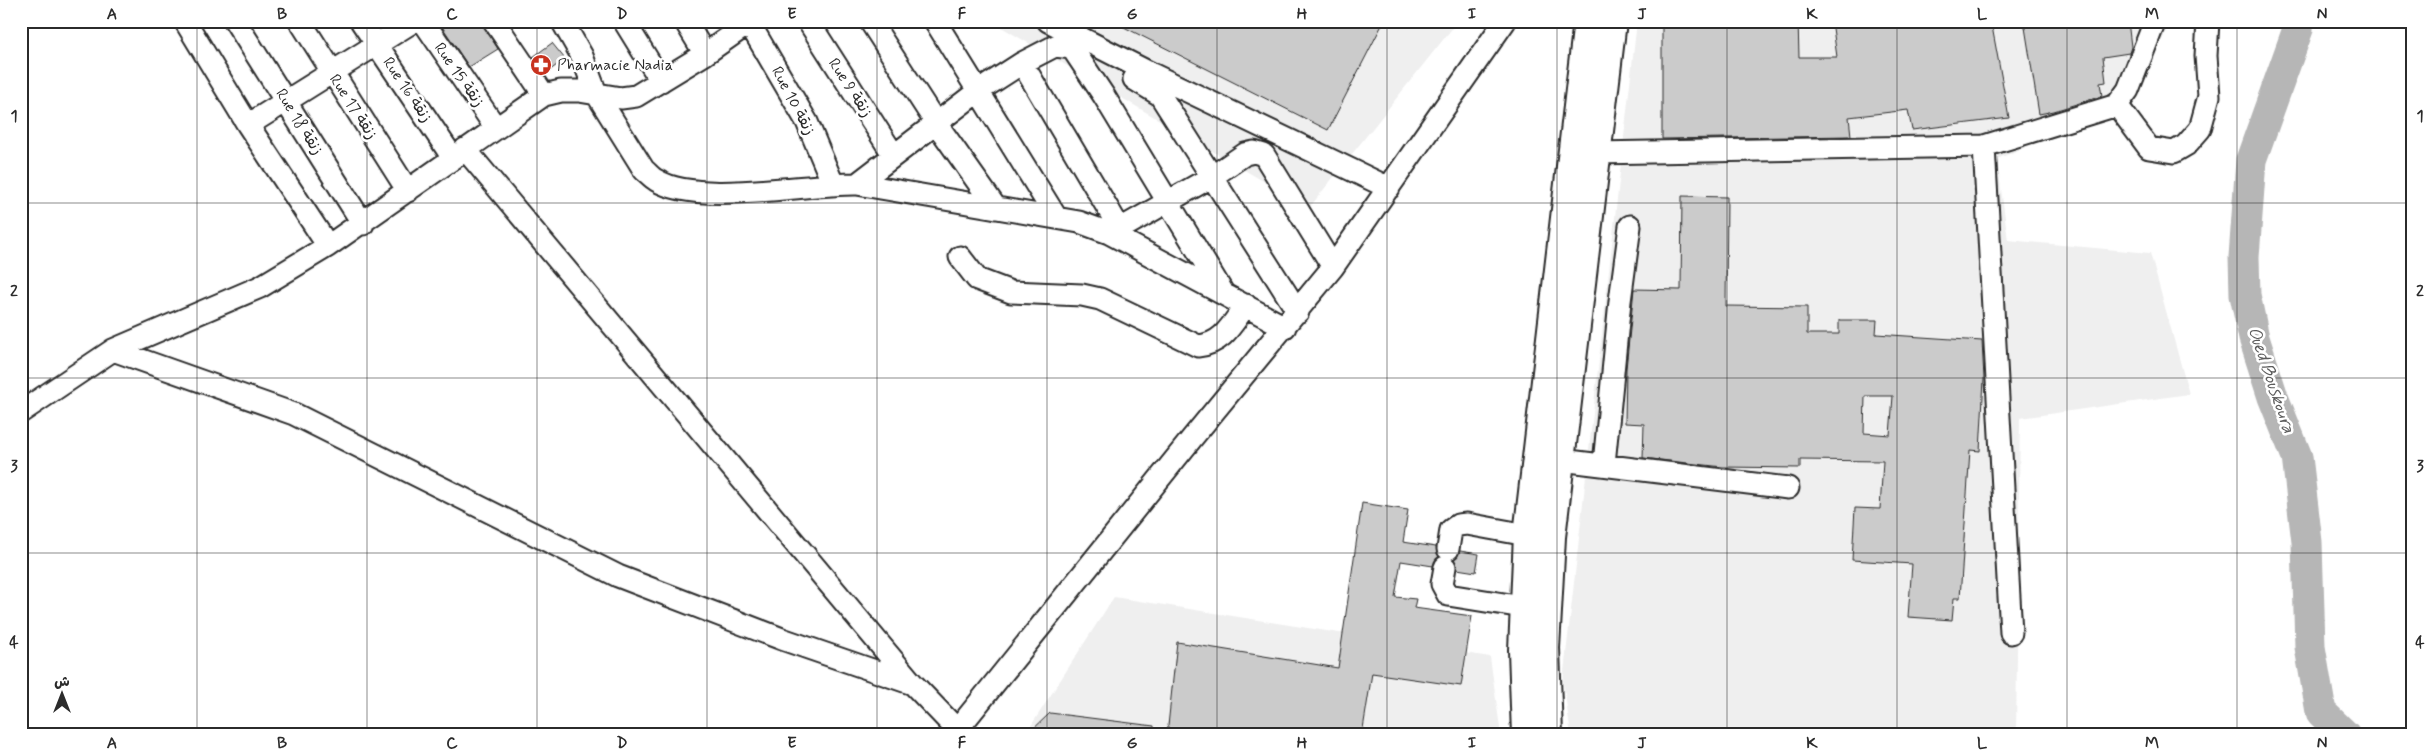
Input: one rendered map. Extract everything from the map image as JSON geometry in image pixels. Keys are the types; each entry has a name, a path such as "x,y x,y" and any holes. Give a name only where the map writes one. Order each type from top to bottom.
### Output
{"main road":[{"path":"1525,735 1523,607 1527,535 1587,21"},
{"path":"1549,735 1546,648 1548,591 1596,153 1613,21"}],"street":[{"path":"185,21 248,125 328,246"},
{"name":"Rue 18 زنقة","path":"234,21 363,224"},
{"name":"Rue 17 زنقة","path":"300,21 408,191"},
{"name":"Rue 16 زنقة","path":"361,21 376,45 459,154 957,733"},
{"path":"248,125 414,21"},
{"name":"Rue 15 زنقة","path":"423,21 496,128"},
{"path":"494,21 544,95"},
{"path":"562,21 585,62 596,93 644,170 656,180 675,188 746,192 833,184 857,184 1056,217 1115,231 1246,305 1292,319"},
{"path":"624,21 661,81"},
{"path":"685,21 705,54"},
{"name":"Rue 9 زنقة","path":"808,21 893,154"},
{"path":"870,21 936,123 996,208"},
{"path":"935,21 977,92 1056,217"},
{"path":"1048,21 1152,74 1390,188"},
{"path":"957,733 1192,437 1292,319 1333,267 1505,21"},
{"path":"1596,153 1984,146 2117,105 2128,90 2155,21"},
{"path":"2117,105 2150,148 2174,152 2186,145 2200,129 2209,96 2206,56 2208,21"},
{"path":"21,412 113,350 260,287 328,246 363,224 544,95 561,92 596,93 621,98 636,96 705,54 750,22"},
{"name":"Rue 10 زنقة","path":"750,22 807,122 833,184"},
{"path":"857,184 893,154 977,92 1055,46 1072,48 1150,87 1160,95 1213,176 1292,319"},
{"path":"1072,48 1104,96 1222,291"},
{"path":"1022,64 1115,231"},
{"path":"1984,146 2011,633"},
{"path":"1115,231 1213,176 1246,154 1254,152 1264,155 1333,267"},
{"path":"1604,464 1620,302 1630,226"},
{"path":"960,257 977,279 1011,292 1082,295 1100,299 1198,346 1211,345 1219,340 1246,305"},
{"path":"113,350 294,414 618,576 782,639 913,684"},
{"path":"1561,460 1788,488"},
{"path":"1523,607 1448,595 1442,584 1451,530 1458,525 1466,524 1527,535"}],"shaded area":[{"path":"991,21 1458,21 1309,208"},
{"path":"1637,21 2171,21 2132,103 1997,159 2008,240 2150,253 2189,394 2020,418 2016,735 1571,735 1563,681"},
{"path":"1114,597 1490,657 1501,735 1025,735"}],"building":[{"path":"446,21 481,21 498,49 469,67 441,25"},
{"path":"1112,21 1384,21 1328,130"},
{"path":"1662,21 1798,21 1799,57 1837,57 1832,21 1991,21 2009,118 1912,130 1908,110 1849,117 1851,136 1662,139"},
{"path":"2024,21 2128,21 2131,47 2129,53 2103,57 2106,82 2100,83 2102,96 2039,114"},
{"path":"552,43 565,59 545,74 533,57"},
{"path":"1682,196 1727,197 1726,306 1807,307 1807,334 1839,334 1839,320 1877,320 1876,334 1982,341 1984,379 1980,451 1970,450 1960,598 1954,598 1952,620 1908,617 1912,564 1852,560 1855,508 1880,509 1883,461 1800,460 1800,468 1723,467 1643,458 1644,424 1625,423 1626,369 1634,289 1681,290","holes":["1865,396 1893,396 1890,435 1864,433"]},
{"path":"1362,503 1408,510 1403,542 1436,547 1439,557 1433,566 1401,561 1395,597 1416,599 1414,608 1472,616 1461,686 1372,673 1362,735 1167,735 1177,642 1338,668"},
{"path":"1460,551 1479,554 1476,572 1457,569 1454,559"},
{"path":"1050,713 1154,726 1154,735 1027,735"}],"waterway":[{"name":"Oued Bouskoura","path":"2298,21 2298,29 2251,160 2244,257 2245,295 2254,338 2273,397 2297,457 2307,542 2310,647 2321,712 2345,735"}],"place":[{"name":"Pharmacie Nadia","path":"541,65"}]}
